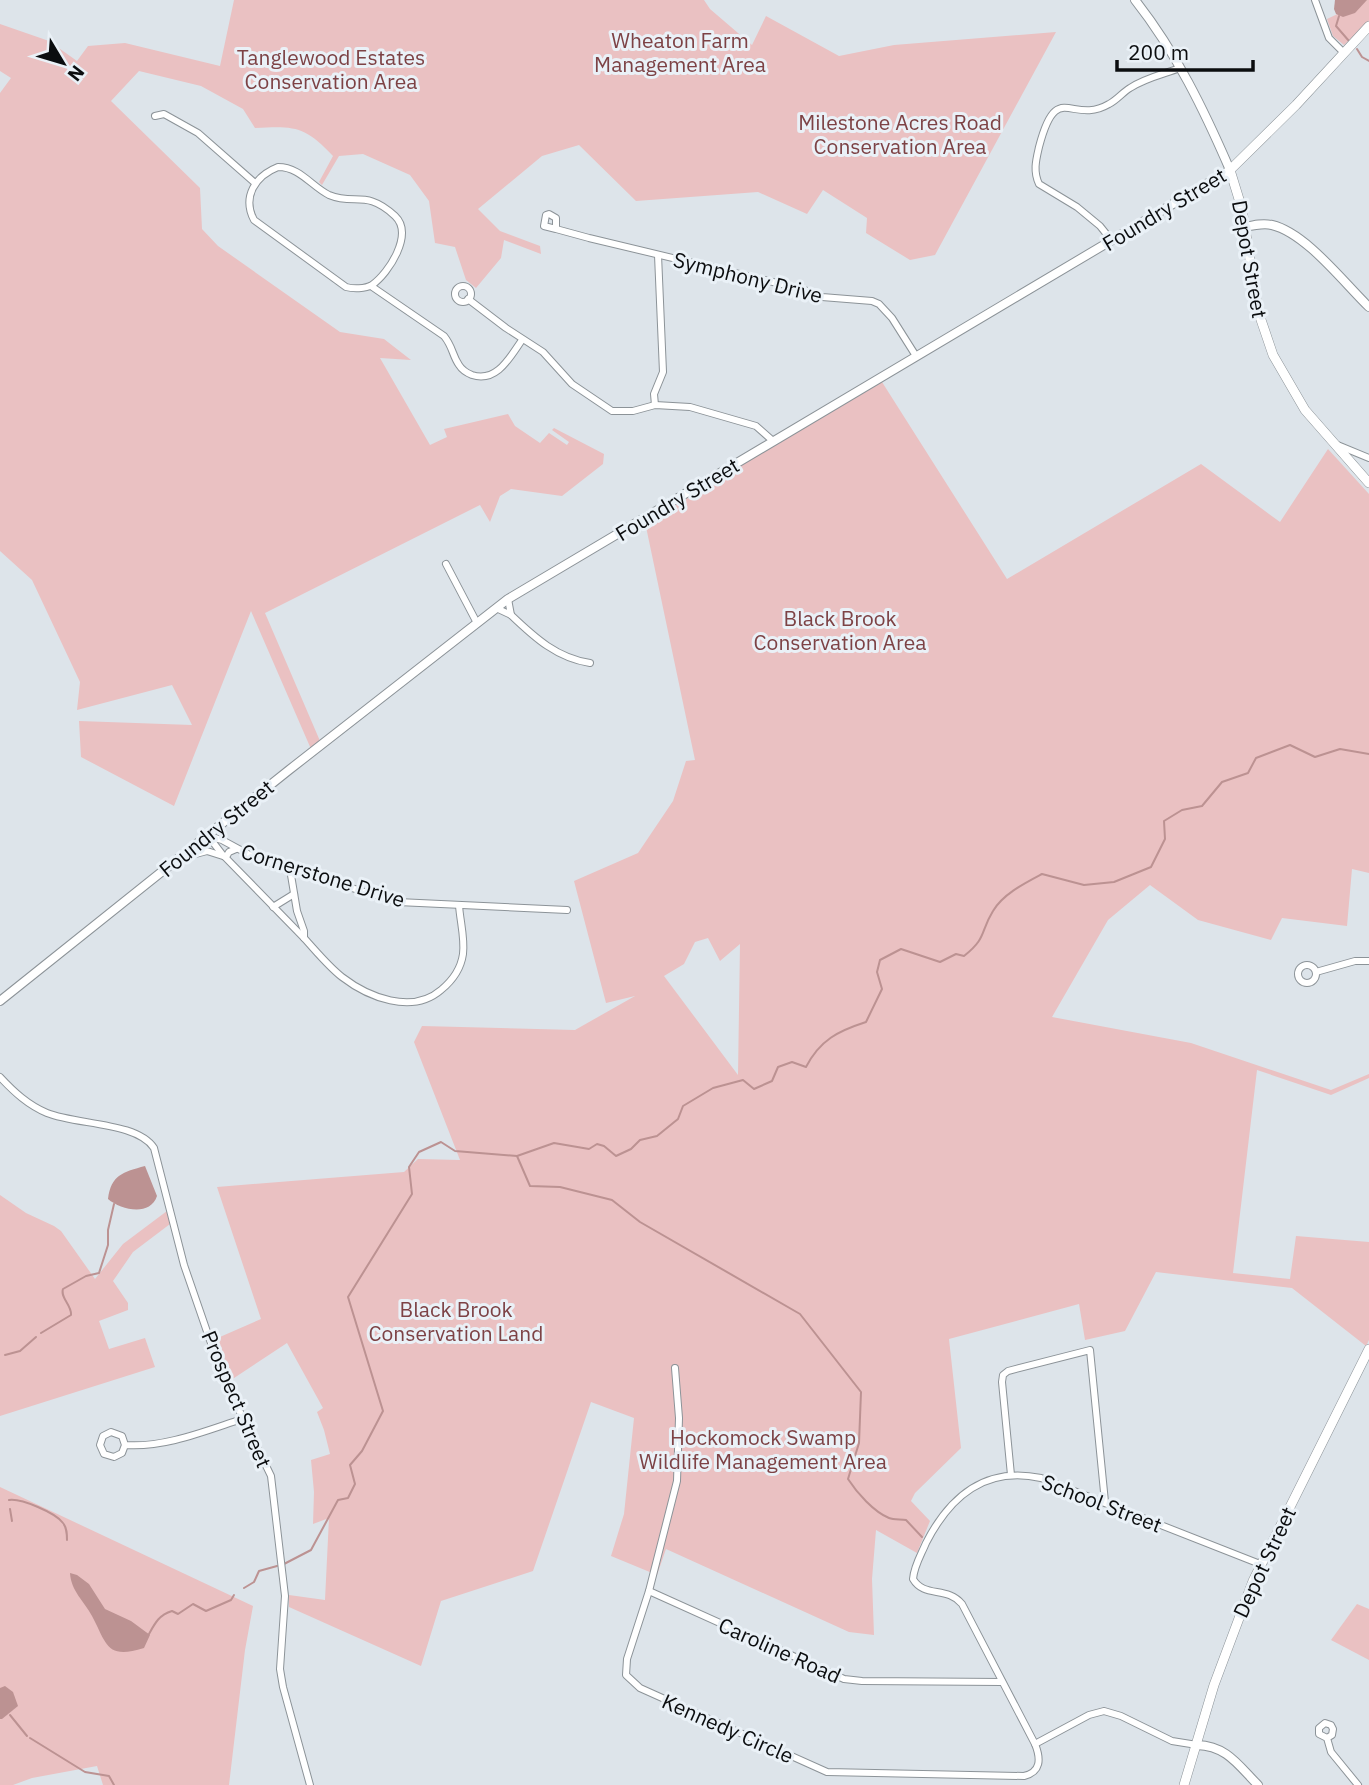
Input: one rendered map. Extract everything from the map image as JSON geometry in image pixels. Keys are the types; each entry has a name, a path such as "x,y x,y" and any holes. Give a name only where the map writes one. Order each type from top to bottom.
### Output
{"highway":[{"name":"Foundry Street","path":"1230,170 1296,105 1369,26"},
{"name":"Depot Street","path":"1230,170 1241,201 1252,282 1266,338 1297,400 1369,483"},
{"name":"Depot Street","path":"1184,1785 1229,1640 1260,1564 1369,1349"}],"main road":[{"path":"1135,0 1164,40 1180,68 1230,170"},
{"name":"Foundry Street","path":"0,1001 508,599 1230,170"},
{"path":"1245,227 1271,225 1292,235 1320,258 1369,307"},
{"path":"1197,1745 1218,1748 1258,1785"}],"street":[{"path":"1315,0 1329,38 1344,52"},
{"path":"1112,242 1100,226 1077,207 1039,184 1035,167 1045,124 1052,113 1060,108 1090,111 1100,108 1112,103 1135,85 1180,68"},
{"path":"155,116 164,114 198,133 255,183"},
{"path":"288,167 330,195 376,202 396,217 401,224 401,246 393,261 371,286 354,289 346,287 254,220 248,205 255,183 269,171 288,167"},
{"name":"Symphony Drive","path":"556,229 802,289 821,297 872,301 879,304 892,318 916,356"},
{"path":"656,405 654,394 661,379 663,362 658,255"},
{"path":"371,286 444,336 453,346 459,366 475,376 485,377 496,373 522,340"},
{"path":"468,299 522,340 529,341 543,352 572,384 612,411 633,411 656,405 690,407 756,426 774,441"},
{"path":"1332,443 1369,458"},
{"path":"446,564 477,623"},
{"path":"508,599 511,615"},
{"path":"496,608 511,615 551,649 573,660 590,663"},
{"path":"208,836 341,976 366,991 398,1002 420,1001 442,989 453,977 461,963 463,948 459,905"},
{"name":"Cornerstone Drive","path":"208,836 222,840 255,859 398,902 567,910"},
{"path":"226,857 236,849"},
{"path":"180,858 204,851 226,857"},
{"path":"289,869 304,938"},
{"path":"273,907 294,894"},
{"path":"1316,972 1351,962 1369,961"},
{"name":"Prospect Street","path":"0,1077 22,1098 47,1113 69,1120 135,1132 150,1142 159,1163 184,1265 222,1375 272,1480 285,1592 280,1669 310,1785"},
{"path":"1011,1475 1003,1375 1008,1371 1090,1350 1105,1503"},
{"name":"Kennedy Circle","path":"675,1368 679,1418 677,1482 649,1591 625,1668 629,1680 640,1688 822,1770 839,1773 1024,1776 1032,1773 1038,1765 1035,1744"},
{"path":"125,1445 141,1445 177,1438 242,1419"},
{"path":"111,1432 122,1436 125,1445 122,1453 114,1457 103,1453 100,1445 103,1436 111,1432"},
{"name":"School Street","path":"1002,1682 960,1601 952,1595 928,1591 915,1584 913,1579 915,1566 949,1506 975,1487 1011,1475 1048,1480 1260,1564"},
{"name":"Caroline Road","path":"649,1591 844,1679 1002,1682"},
{"path":"1002,1682 1035,1744 1089,1715 1104,1712 1121,1716 1172,1741 1197,1745"},
{"path":"1327,1738 1331,1752 1358,1785"}],"green space":[{"path":"234,0 704,0 710,9 752,45 766,16 839,56 894,45 1056,32 935,255 910,260 866,233 867,218 823,190 807,214 758,192 636,201 579,145 542,156 478,209 500,231 540,246 541,254 504,240 501,258 476,288 466,280 455,247 435,243 429,201 410,175 363,154 339,156 322,185 319,182 333,156 307,133 280,127 255,128 243,109 201,86 139,71 111,101 200,188 202,229 218,246 340,332 384,339 411,360 380,358 430,445 447,437 444,429 508,414 515,426 540,443 549,433 567,445 569,442 552,430 554,428 604,454 603,464 562,496 511,489 500,496 490,522 480,505 265,613 320,741 311,749 251,611 174,806 81,757 79,721 192,725 172,685 77,710 80,682 32,580 0,551 0,93 11,78 0,71 0,24 49,41 77,61 88,46 125,43 220,66"},
{"path":"1349,0 1369,0 1369,22 1344,45 1333,36 1327,19 1346,10"},
{"path":"882,382 1007,579 1201,464 1280,522 1328,449 1369,494 1369,873 1352,869 1347,926 1282,918 1271,940 1198,920 1150,885 1108,920 1052,1017 1191,1043 1331,1090 1369,1074 1369,1078 1331,1095 1257,1070 1233,1273 1290,1279 1296,1236 1369,1242 1369,1340 1366,1346 1292,1288 1156,1272 1125,1331 1085,1340 1079,1304 949,1339 961,1448 915,1493 911,1501 930,1521 917,1553 876,1530 872,1579 874,1635 849,1632 666,1549 657,1575 611,1556 624,1514 634,1418 591,1402 533,1571 441,1601 421,1666 289,1607 289,1595 325,1600 329,1518 313,1524 311,1460 330,1454 317,1412 323,1408 287,1343 228,1382 213,1340 261,1319 217,1187 404,1172 418,1159 460,1160 414,1042 422,1026 575,1030 635,996 606,1003 574,881 638,853 673,801 686,761 695,760 645,522","holes":["708,938 720,961 740,944 738,1075 664,976 684,964 695,942"]},
{"path":"0,1195 26,1213 61,1231 95,1279 123,1244 167,1211 170,1224 133,1252 113,1281 128,1303 128,1310 99,1321 109,1349 145,1338 155,1367 0,1416"},
{"path":"0,1487 253,1606 229,1785 103,1785 97,1766 32,1778 13,1785 0,1785"},
{"path":"1357,1604 1369,1609 1369,1660 1331,1640"}],"shaded area":[{"path":"1335,0 1367,0 1355,13 1343,17 1336,14"},
{"path":"145,1166 157,1196 153,1203 135,1210 108,1199 112,1185 119,1176"},
{"path":"70,1573 89,1584 105,1609 131,1621 150,1635 144,1648 122,1652 109,1647 75,1591"},
{"path":"5,1686 13,1692 18,1706 0,1719 0,1688"}],"waterway":[{"path":"1339,16 1336,26 1349,41"},
{"path":"1357,49 1362,57 1369,61"},
{"path":"284,1564 311,1550 338,1500 348,1498 355,1484 350,1465 362,1451 383,1411 348,1297 412,1194 409,1167 419,1152 441,1142 455,1151 517,1156 554,1143 589,1149 597,1144 616,1156 631,1149 640,1140 657,1136 678,1119 683,1106 713,1088 743,1080 754,1089 772,1081 778,1067 792,1062 806,1067 824,1043 847,1029 866,1022 882,989 877,972 880,960 901,949 940,962 956,954 964,956 980,939 989,918 1002,899 1042,874 1084,885 1114,882 1151,867 1165,839 1164,821 1182,810 1202,806 1222,782 1248,773 1256,758 1290,745 1315,757 1340,749 1369,754"},
{"path":"517,1156 530,1186 560,1187 612,1200 640,1222 800,1314 861,1392 859,1443 848,1479 861,1496 883,1515 891,1519 906,1520 922,1537"},
{"path":"41,1333 71,1315 63,1289 86,1276 99,1273 108,1245 108,1230 114,1204"},
{"path":"5,1355 20,1351 36,1337"},
{"path":"9,1500 30,1504 59,1519 64,1525 67,1540"},
{"path":"10,1509 12,1521"},
{"path":"244,1588 254,1582 259,1571 277,1566"},
{"path":"149,1634 158,1620 172,1611 178,1614 193,1604 206,1611 231,1600 234,1595"},
{"path":"10,1715 27,1736"},
{"path":"30,1738 85,1772 109,1776 114,1785"}],"park label":[{"name":"Wheaton Farm Management Area","path":"680,52"},
{"name":"Tanglewood Estates Conservation Area","path":"331,69"},
{"name":"Milestone Acres Road Conservation Area","path":"900,134"},
{"name":"Black Brook Conservation Area","path":"840,630"},
{"name":"Black Brook Conservation Land","path":"456,1321"},
{"name":"Hockomock Swamp Wildlife Management Area","path":"763,1449"}]}
